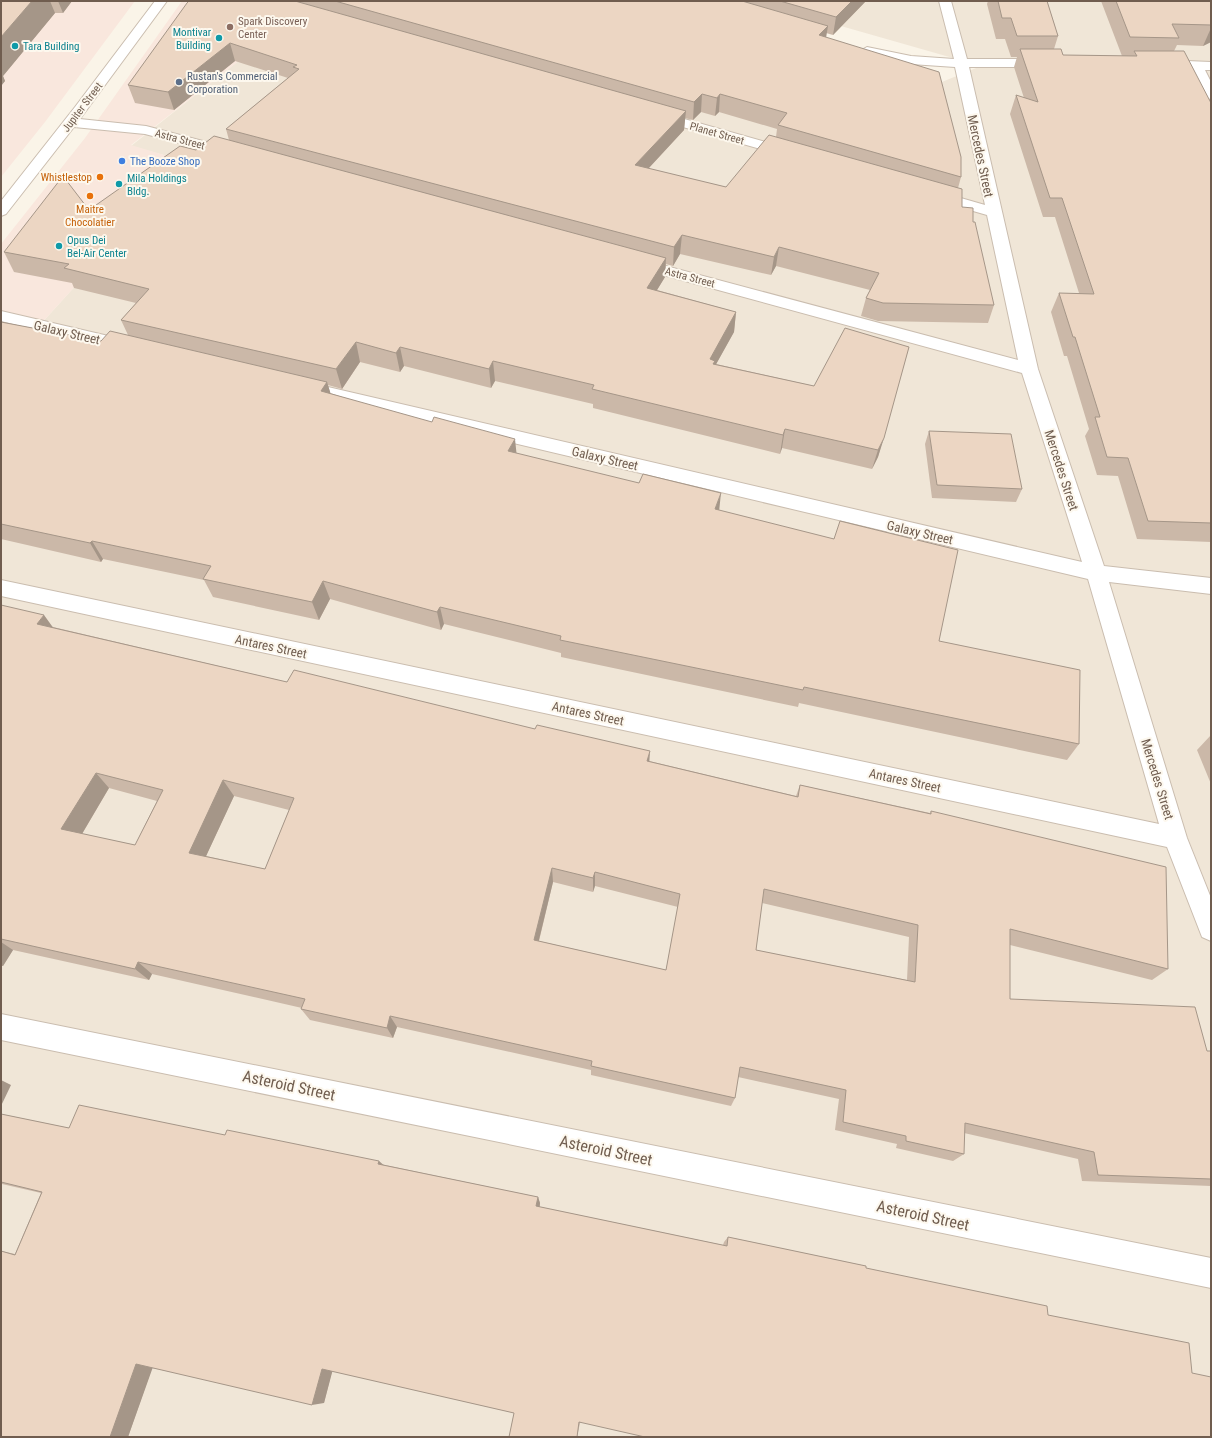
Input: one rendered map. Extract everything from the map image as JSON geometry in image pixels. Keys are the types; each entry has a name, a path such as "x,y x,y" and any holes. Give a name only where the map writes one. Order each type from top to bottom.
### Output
{"street":[{"name":"Jupiter Street","path":"1,211 71,122 161,1"},
{"name":"Mercedes Street","path":"945,1 961,62 1029,369 1096,573 1175,838 1211,929"},
{"path":"852,46 898,59 961,62 1056,63"},
{"path":"1150,64 1211,66"},
{"path":"1196,65 1211,95"},
{"name":"Planet Street","path":"640,111 801,157"},
{"name":"Astra Street","path":"71,122 146,130 246,157"},
{"path":"924,192 993,212"},
{"name":"Astra Street","path":"622,259 1029,369"},
{"name":"Galaxy Street","path":"1,316 148,351"},
{"name":"Galaxy Street","path":"288,384 1096,573 1211,586"},
{"name":"Antares Street","path":"1,588 1175,838"},
{"name":"Asteroid Street","path":"1,1027 1211,1273"}],"shaded area":[{"path":"1,1 135,1 45,122 1,177"},
{"path":"182,1 239,1 286,24 131,145 194,164 136,219 29,337 1,413 1,244 85,138"},
{"path":"753,1 1211,1 1211,1437 1,1437 1,413 29,337 136,219 193,163 131,146 285,24 937,84 981,66"}],"building":[{"path":"1,1 32,1 1,37"},
{"path":"189,1 295,1 686,111 635,165 726,187 769,135 962,189 962,207 973,208 973,222 975,222 994,305 883,303 866,298 879,273 779,247 774,257 682,235 674,247 226,129 299,69 293,67 297,65 230,43 168,92 128,85"},
{"path":"335,1 742,1 828,26 819,35 939,72 961,157 961,177 778,125 787,113 720,94 717,98 702,94 694,102"},
{"path":"780,1 852,1 836,17"},
{"path":"998,1 1047,1 1058,36 1017,36 1011,18 1002,18"},
{"path":"1116,1 1211,1 1211,25 1172,24 1179,38 1130,37"},
{"path":"1020,49 1061,49 1063,55 1137,56 1134,51 1184,51 1211,103 1211,523 1148,521 1128,458 1107,457 1095,417 1100,417 1075,337 1073,337 1059,293 1094,294 1062,198 1050,198 1016,95 1038,102"},
{"path":"214,136 666,258 647,288 736,312 710,359 715,361 713,364 814,386 845,328 909,347 884,438 878,450 785,429 783,435 592,389 594,385 493,361 489,369 400,347 396,353 356,342 336,369 121,320 149,289 64,268 69,264 4,252 63,176 89,210 180,146 196,150"},
{"path":"1,322 101,341 110,331 327,382 321,391 432,422 434,417 515,439 508,451 639,483 643,474 721,493 715,509 834,539 840,521 958,550 939,641 1080,670 1079,744 804,687 803,690 560,640 561,636 440,607 437,612 323,581 312,602 203,579 211,566 1,524"},
{"path":"929,431 1011,434 1022,489 937,485"},
{"path":"1,605 44,615 37,624 287,682 294,670 535,729 537,725 650,751 647,761 798,797 800,785 931,814 931,811 1166,867 1168,969 1010,929 1010,999 1195,1007 1207,1051 1211,1051 1211,1179 1098,1175 1094,1152 965,1123 964,1154 906,1141 906,1136 843,1122 846,1090 740,1067 735,1098 591,1066 592,1061 390,1016 387,1028 301,1009 305,999 138,962 135,969 1,939","holes":["96,773 163,790 135,845 61,829","223,780 294,798 265,869 189,853","552,868 593,878 595,872 680,894 666,970 534,940","764,889 918,925 915,982 756,950"]},
{"path":"79,1105 225,1135 227,1130 379,1161 378,1164 538,1197 536,1206 727,1246 728,1237 1047,1306 1048,1315 1189,1343 1192,1373 1211,1377 1211,1437 645,1437 579,1422 577,1437 509,1437 514,1413 322,1369 312,1405 136,1364 110,1437 1,1437 1,1251 15,1255 42,1192 1,1182 1,1114 69,1128"}],"place":[{"name":"Spark Discovery Center","path":"230,27"},
{"name":"Montivar Building","path":"219,38"},
{"name":"Tara Building","path":"15,46"},
{"name":"Rustan's Commercial Corporation","path":"179,82"},
{"name":"The Booze Shop","path":"122,161"},
{"name":"Whistlestop","path":"100,177"},
{"name":"Mila Holdings Bldg.","path":"119,184"},
{"name":"Maitre Chocolatier","path":"90,196"},
{"name":"Opus Dei Bel-Air Center","path":"59,246"}]}
